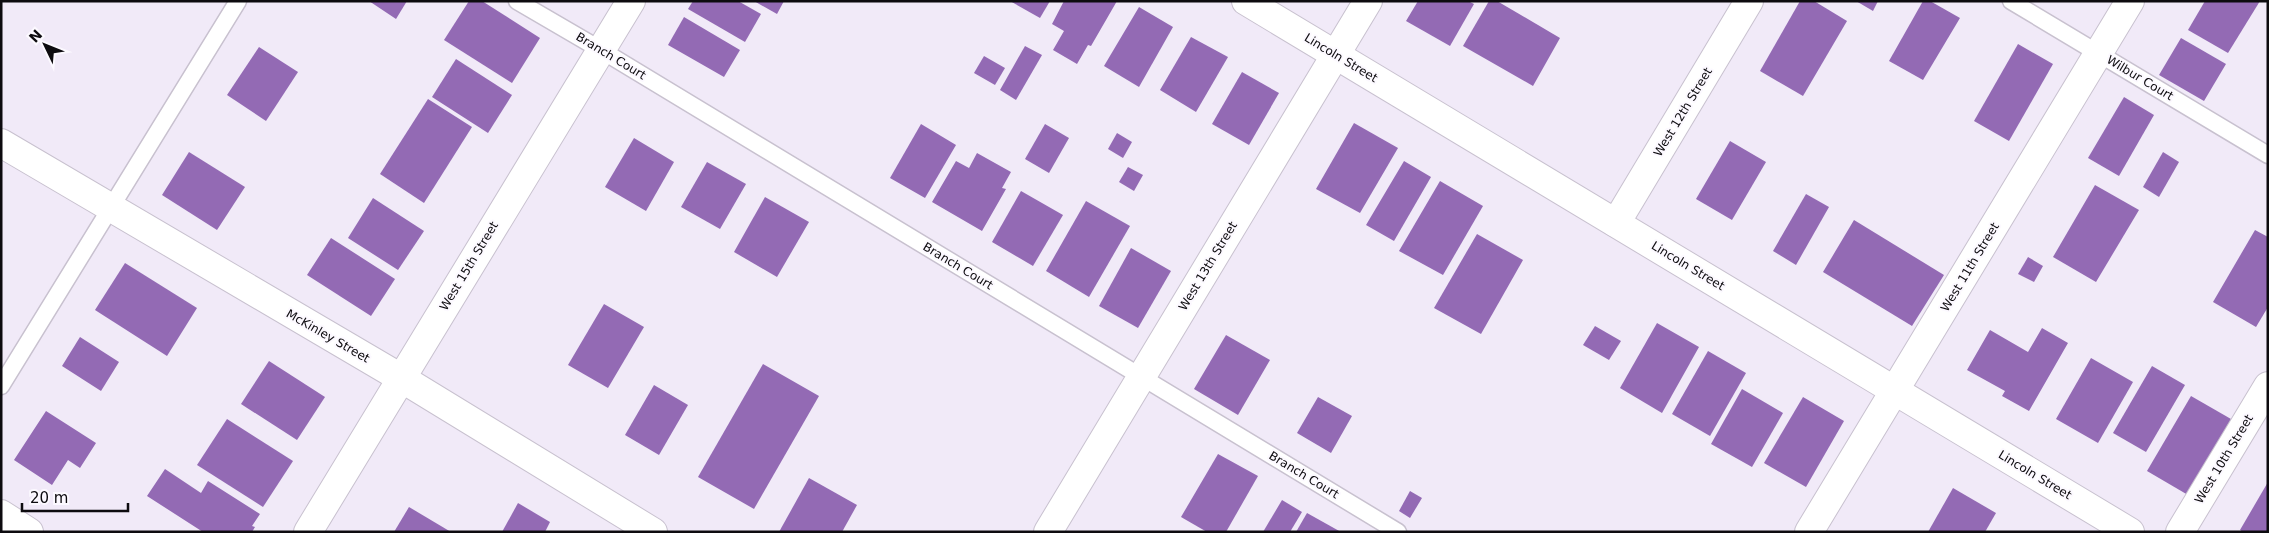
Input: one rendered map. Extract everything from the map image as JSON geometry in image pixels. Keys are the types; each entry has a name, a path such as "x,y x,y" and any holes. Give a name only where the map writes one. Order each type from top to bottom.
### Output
{"street":[{"name":"West 15th Street","path":"308,532 631,1"},
{"name":"Lincoln Street","path":"1246,1 2130,532"},
{"name":"West 13th Street","path":"1048,532 1368,1"},
{"name":"West 12th Street","path":"1616,223 1749,1"},
{"name":"West 11th Street","path":"1810,532 2130,1"},
{"name":"McKinley Street","path":"1,143 400,378 653,532"},
{"name":"West 10th Street","path":"2180,532 2268,386"},
{"path":"1,514 29,532"}],"lane":[{"path":"1,386 238,1"},
{"name":"Branch Court","path":"517,1 1398,532"},
{"name":"Wilbur Court","path":"2012,1 2268,155"}],"building":[{"path":"369,1 407,1 396,19"},
{"path":"469,1 482,1 540,38 512,83 444,40"},
{"path":"693,1 738,1 761,14 745,42 688,9"},
{"path":"754,1 784,1 777,14"},
{"path":"1010,1 1050,1 1040,18"},
{"path":"1064,1 1117,1 1091,46 1088,45 1077,64 1053,50 1064,31 1052,24"},
{"path":"1418,1 1468,1 1474,4 1450,46 1406,21"},
{"path":"1489,1 1497,1 1560,38 1533,86 1463,46"},
{"path":"1800,1 1814,1 1847,21 1803,96 1760,71"},
{"path":"1856,1 1878,1 1873,11"},
{"path":"1923,1 1930,1 1960,18 1923,80 1889,61"},
{"path":"2205,1 2260,1 2228,53 2188,30"},
{"path":"1139,7 1173,27 1139,87 1104,66"},
{"path":"684,17 740,50 724,77 668,45"},
{"path":"1191,37 1228,57 1196,112 1160,90"},
{"path":"2181,38 2226,64 2204,101 2159,75"},
{"path":"2018,44 2053,64 2009,141 1974,121"},
{"path":"1025,46 1042,55 1016,100 1000,90"},
{"path":"259,47 298,72 266,121 227,95"},
{"path":"984,56 1005,68 995,85 974,73"},
{"path":"456,59 512,95 488,133 432,97"},
{"path":"1242,72 1279,93 1249,145 1212,124"},
{"path":"2124,97 2154,115 2119,176 2088,158"},
{"path":"428,99 472,127 424,203 380,174"},
{"path":"1354,123 1398,148 1360,213 1316,189"},
{"path":"921,124 956,145 925,198 890,178"},
{"path":"1045,124 1069,138 1049,173 1025,159"},
{"path":"1117,133 1132,142 1123,158 1108,149"},
{"path":"634,138 674,162 646,211 605,187"},
{"path":"1730,141 1766,162 1732,220 1696,199"},
{"path":"189,152 245,187 217,230 162,195"},
{"path":"2163,152 2179,162 2159,197 2143,187"},
{"path":"977,153 1011,172 1002,188 1006,189 982,231 932,202 956,161 969,168"},
{"path":"1404,161 1431,177 1394,241 1366,225"},
{"path":"707,162 746,184 720,229 681,207"},
{"path":"1128,167 1143,175 1134,191 1119,182"},
{"path":"1440,181 1483,206 1443,275 1399,251"},
{"path":"2095,185 2139,210 2096,282 2053,257"},
{"path":"1021,191 1063,215 1033,266 992,242"},
{"path":"1806,194 1829,207 1796,265 1773,251"},
{"path":"765,197 809,222 777,277 734,252"},
{"path":"373,198 424,231 398,270 348,238"},
{"path":"1086,201 1130,226 1089,297 1046,271"},
{"path":"1854,220 1944,275 1912,326 1823,272"},
{"path":"2255,230 2268,237 2268,307 2256,327 2213,302"},
{"path":"1477,234 1523,260 1481,334 1434,308"},
{"path":"331,238 395,279 371,316 307,275"},
{"path":"1131,248 1171,271 1138,328 1099,306"},
{"path":"2028,257 2043,266 2034,282 2018,274"},
{"path":"125,263 197,308 167,356 95,310"},
{"path":"604,304 644,327 608,388 568,365"},
{"path":"1657,323 1699,347 1662,413 1620,388"},
{"path":"1595,326 1621,341 1609,360 1583,345"},
{"path":"2042,328 2068,343 2029,411 2002,396 2005,391 1967,370 1990,330 2028,352"},
{"path":"1226,335 1270,360 1238,415 1194,389"},
{"path":"80,337 119,362 101,391 62,366"},
{"path":"1708,351 1746,373 1710,436 1672,414"},
{"path":"2091,358 2133,382 2098,443 2056,419"},
{"path":"269,361 325,397 297,440 241,404"},
{"path":"763,364 819,396 754,509 698,477"},
{"path":"2152,366 2185,385 2146,452 2113,433"},
{"path":"654,385 688,405 659,455 625,435"},
{"path":"1742,389 1783,413 1752,467 1711,444"},
{"path":"2191,396 2231,419 2188,495 2147,471"},
{"path":"1318,397 1352,416 1331,453 1297,433"},
{"path":"1803,397 1844,421 1806,487 1764,463"},
{"path":"46,411 96,443 80,468 68,460 52,485 14,460"},
{"path":"227,419 293,461 263,507 197,465"},
{"path":"1218,454 1258,476 1226,532 1207,532 1181,517"},
{"path":"165,469 201,493 208,481 260,514 252,526 255,527 252,532 203,532 147,496"},
{"path":"809,478 857,505 842,532 779,532"},
{"path":"2268,482 2268,532 2243,532 2240,530"},
{"path":"1953,488 1996,513 1985,532 1928,532"},
{"path":"1410,491 1422,498 1410,518 1399,511"},
{"path":"1282,500 1302,512 1290,532 1263,532"},
{"path":"518,503 550,522 545,532 502,532"},
{"path":"409,507 451,532 394,532"},
{"path":"1307,513 1341,532 1296,532"}]}
